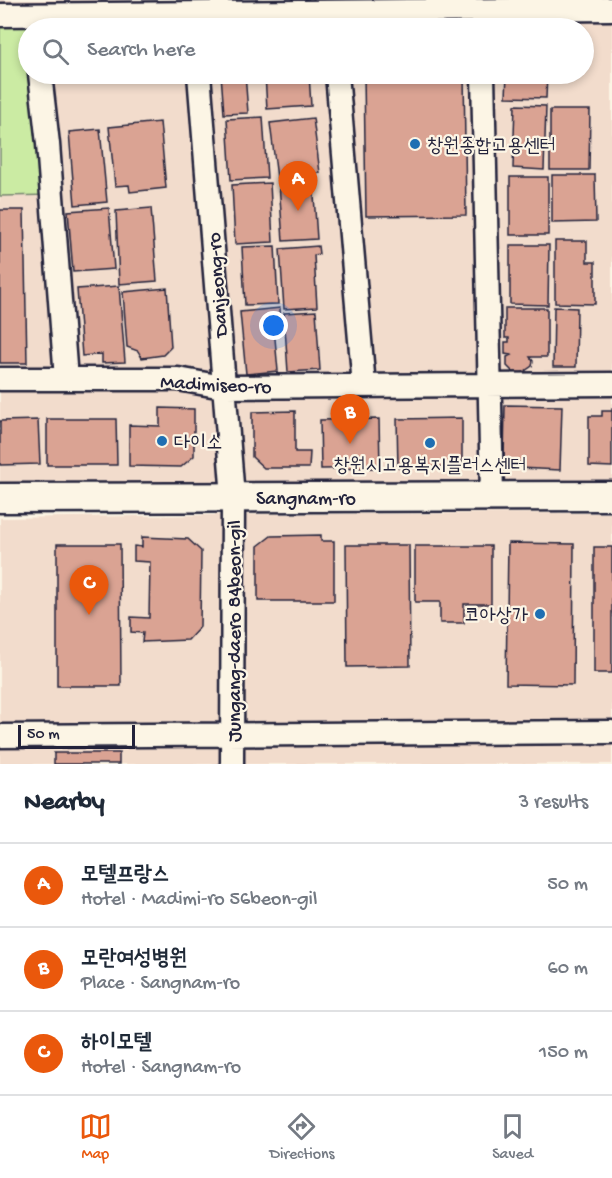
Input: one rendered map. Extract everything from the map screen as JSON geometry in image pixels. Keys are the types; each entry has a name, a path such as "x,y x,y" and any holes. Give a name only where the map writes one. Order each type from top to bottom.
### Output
{"main road":[{"name":"Sangnam-ro","path":"0,498 612,496"}],"street":[{"path":"376,18 612,9"},
{"path":"0,15 194,14 287,18"},
{"path":"41,84 66,379"},
{"name":"Danjeong-ro","path":"200,84 233,497"},
{"path":"338,84 364,386"},
{"path":"483,84 492,496"},
{"name":"Madimiseo-ro","path":"0,379 178,379 224,387 612,384"},
{"name":"Jungang-daero 84beon-gil","path":"232,764 233,497"},
{"path":"0,736 612,732"}],"shaded area":[{"path":"0,0 612,0 612,494 0,492"},
{"path":"612,513 612,764 0,764 0,518"}],"green space":[{"path":"0,15 32,15 32,18 18,18 18,84 42,84 52,195 0,196"}],"building":[{"path":"222,84 246,84 248,113 224,114"},
{"path":"266,84 310,84 311,106 267,109"},
{"name":"창원종합고용센터","path":"364,84 464,84 466,215 366,216"},
{"path":"507,84 547,84 546,98 506,97"},
{"path":"515,105 546,106 544,170 513,168"},
{"path":"550,110 590,110 589,170 550,170"},
{"path":"263,117 267,178 231,180 227,119"},
{"path":"313,118 320,173 277,178 270,123"},
{"path":"160,122 166,188 130,192 129,185 115,186 109,127"},
{"path":"100,129 107,202 75,205 69,132"},
{"path":"552,175 595,175 596,222 552,223"},
{"path":"510,177 548,177 548,235 510,235"},
{"path":"313,181 317,239 283,241 279,183"},
{"path":"270,183 273,242 235,244 232,185"},
{"path":"109,208 114,269 73,272 68,211"},
{"path":"151,208 157,281 119,284 116,211"},
{"path":"0,210 24,210 27,363 0,363"},
{"path":"555,241 587,241 587,262 595,262 595,304 555,303"},
{"path":"510,245 549,245 548,305 510,304"},
{"path":"275,246 278,304 245,305 242,247"},
{"path":"318,246 319,254 314,255 317,307 284,309 280,249"},
{"path":"119,286 125,362 102,363 102,354 82,356 77,289"},
{"path":"167,288 171,347 163,355 142,358 138,351 127,347 123,292"},
{"path":"554,307 577,308 576,367 553,367"},
{"path":"280,308 281,327 274,328 278,371 246,374 240,312"},
{"path":"505,308 547,308 547,357 530,357 533,361 532,366 522,373 513,372 507,366 507,357 511,355 505,354 505,342 509,342 509,338 505,338"},
{"path":"316,311 320,370 288,372 284,313"},
{"path":"505,405 562,406 560,470 519,468 519,462 504,461"},
{"name":"다이소","path":"160,408 194,409 194,456 181,467 129,466 129,425 160,426"},
{"path":"295,411 295,452 310,452 309,468 264,468 252,457 252,412"},
{"path":"602,411 612,411 612,467 589,466 589,416 602,416"},
{"name":"창원시고용복지플러스센터","path":"462,418 462,467 398,468 397,419"},
{"path":"47,419 116,419 117,465 47,465"},
{"path":"379,419 380,468 321,469 320,420"},
{"path":"38,420 40,464 0,465 0,421"},
{"path":"321,535 321,541 334,541 334,601 258,601 258,546 271,536"},
{"path":"142,537 188,539 201,551 200,627 188,640 142,642 143,633 131,632 131,617 149,618 150,562 134,561 134,546 142,547"},
{"name":"코아상가","path":"508,543 574,544 573,685 506,684"},
{"path":"57,544 120,544 121,686 57,686"},
{"path":"346,545 409,545 410,666 347,667"},
{"path":"415,546 491,546 491,604 464,604 464,623 440,623 440,602 415,602"},
{"path":"594,547 612,547 612,673 594,673"},
{"path":"54,753 119,753 119,764 54,764"}],"place":[{"name":"창원종합고용센터","path":"415,144"},
{"name":"모텔프랑스","path":"298,211"},
{"name":"다이소","path":"162,441"},
{"name":"창원시고용복지플러스센터","path":"430,443"},
{"name":"모란여성병원","path":"350,444"},
{"name":"코아상가","path":"540,614"},
{"name":"하이모텔","path":"89,615"}]}
